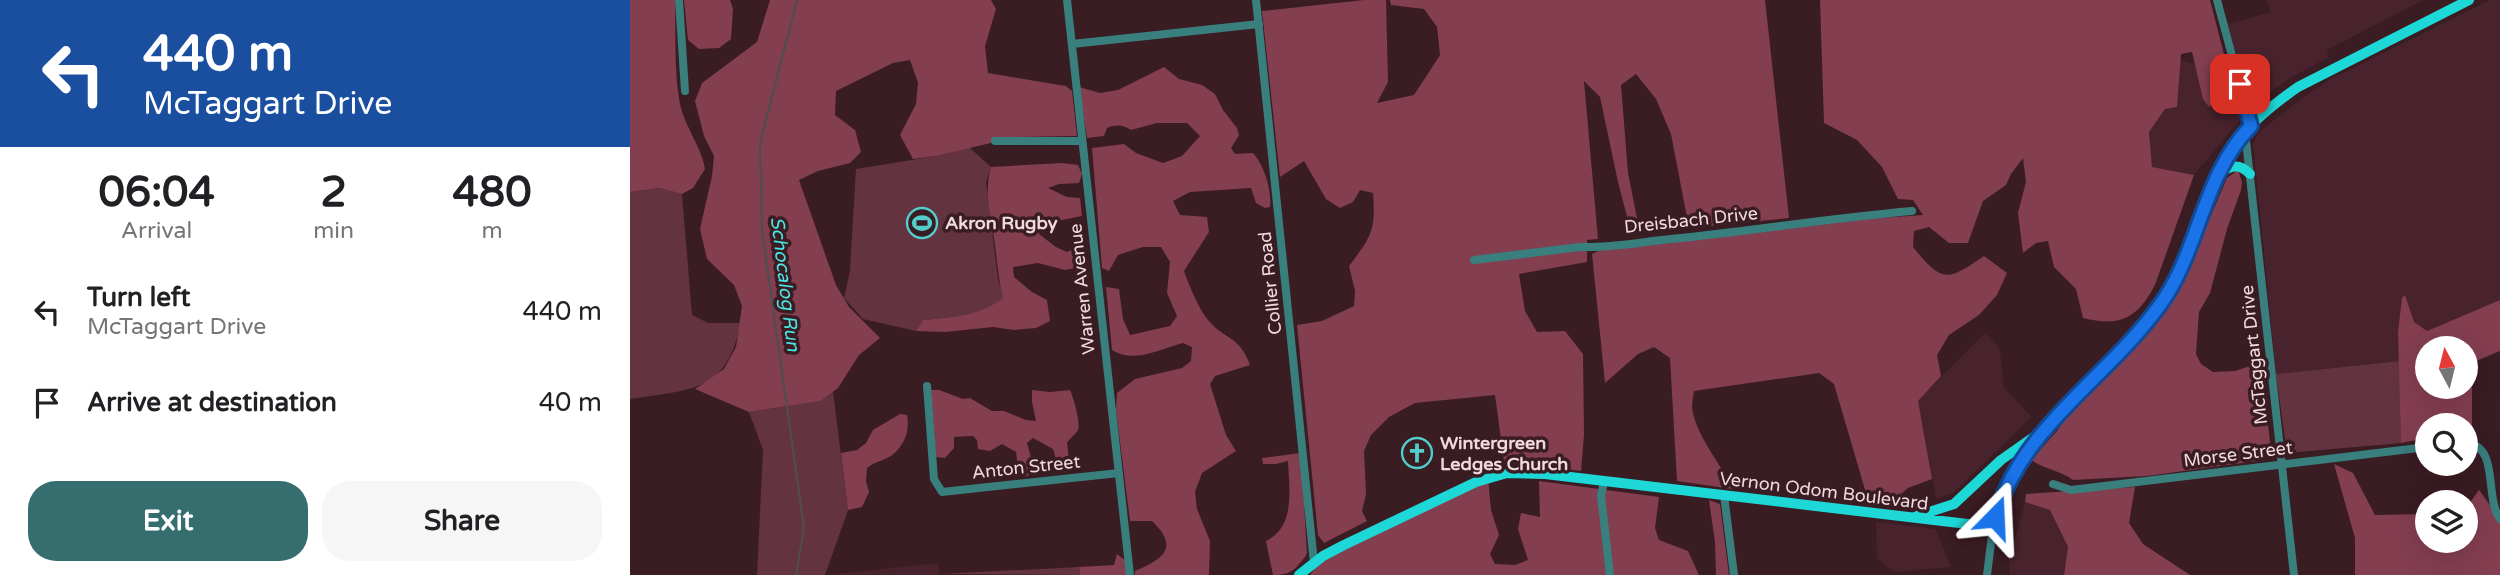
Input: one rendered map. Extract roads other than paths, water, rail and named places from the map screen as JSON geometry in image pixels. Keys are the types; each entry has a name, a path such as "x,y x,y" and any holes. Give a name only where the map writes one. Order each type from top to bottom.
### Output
{"main road":[{"path":"1993,527 2003,495 2017,467 2042,431 2137,333 2160,305 2182,264 2216,177 2234,145 2248,129 2278,101 2298,87 2469,0"},
{"path":"2216,177 2236,165 2250,174"},
{"path":"1913,517 1954,504 2001,460 2042,431"},
{"name":"Vernon Odom Boulevard","path":"1299,575 1334,550 1387,523 1494,475 1520,472 1993,527"}],"street":[{"path":"679,0 685,90"},
{"name":"Warren Avenue","path":"1068,0 1130,575"},
{"name":"Collier Road","path":"1256,0 1314,563"},
{"name":"McTaggart Drive","path":"2217,0 2248,129 2250,174 2294,575"},
{"path":"1072,44 1259,24"},
{"path":"995,141 1082,141"},
{"name":"Dreisbach Drive","path":"1474,260 1912,211"},
{"name":"Anton Street","path":"927,386 934,479 942,492 1119,473"},
{"path":"2478,447 2488,460 2491,499 2500,519"},
{"name":"Morse Street","path":"2053,484 2071,490 2415,448"},
{"path":"1604,482 1601,495 1609,575"},
{"path":"1724,495 1734,575"},
{"path":"1987,575 1993,527"}],"waterway":[{"name":"Schocalog Run","path":"796,575 804,528 762,230 760,143 797,0"}],"place":[{"name":"Akron Rugby","path":"922,223"},
{"name":"Wintergreen Ledges Church","path":"1417,453"}]}
